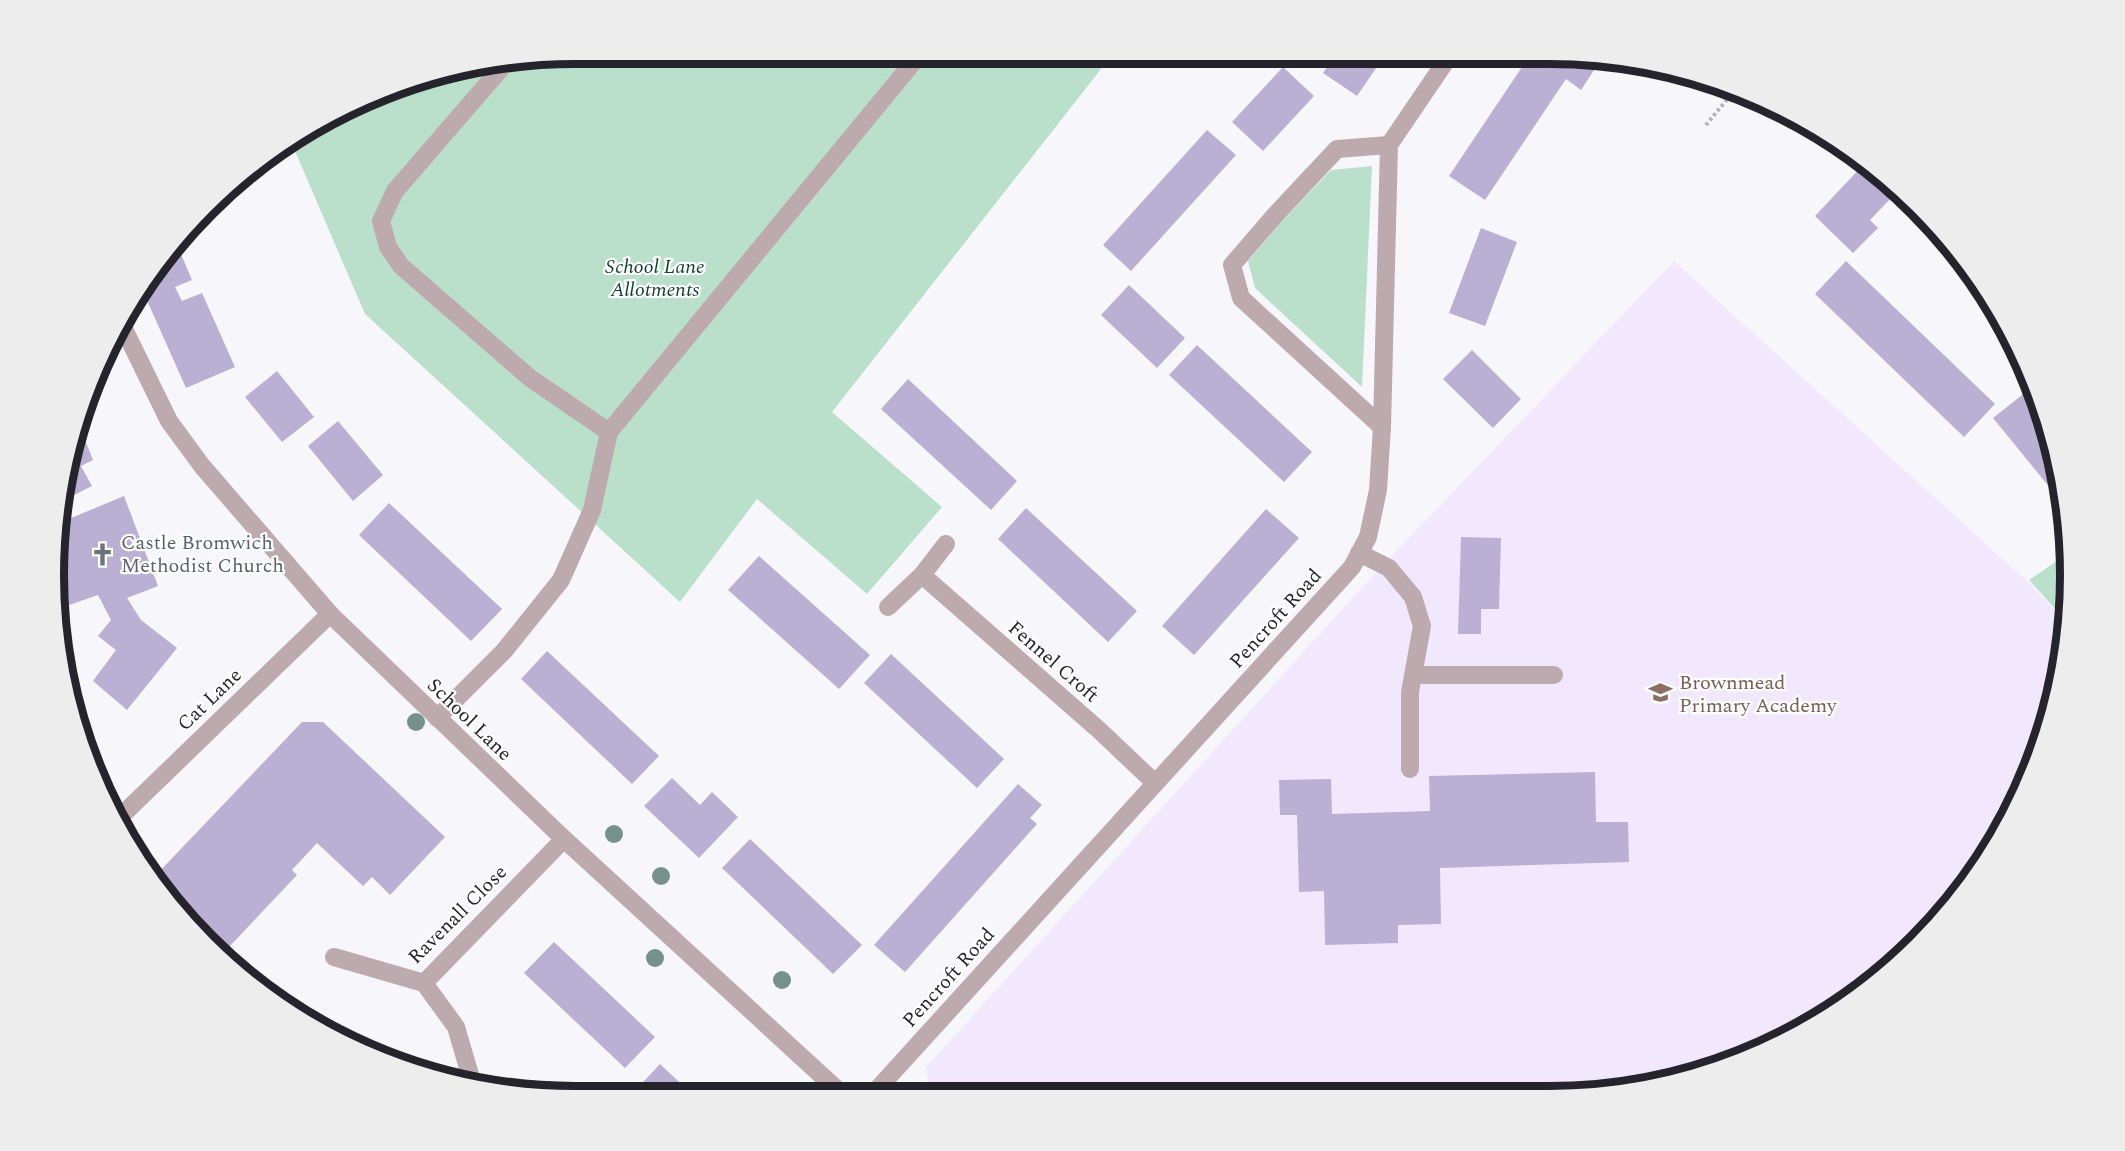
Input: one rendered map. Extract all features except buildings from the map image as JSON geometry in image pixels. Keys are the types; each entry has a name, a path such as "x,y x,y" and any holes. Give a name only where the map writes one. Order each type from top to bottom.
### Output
{"street":[{"path":"437,718 504,651 561,580 592,510 609,432 912,64"},
{"path":"1382,427 1241,298 1232,265 1337,149 1389,145 1444,64"},
{"path":"499,71 394,191 381,221 388,247 400,266 530,378 609,432"},
{"name":"Pencroft Road","path":"880,1086 1352,567 1368,537 1378,490 1382,427 1389,145"},
{"name":"School Lane","path":"126,333 169,421 202,466 330,614 564,839 833,1086"},
{"path":"888,607 922,575 946,544"},
{"path":"1359,553 1389,568 1413,597 1422,626 1410,692 1410,769"},
{"name":"Fennel Croft","path":"922,575 1099,730 1155,783"},
{"name":"Cat Lane","path":"123,814 330,614"},
{"path":"1414,675 1554,675"},
{"name":"Ravenall Close","path":"334,957 424,983 564,839"},
{"path":"424,983 456,1027 470,1076"}],"path":[{"path":"1706,124 1729,97"}],"shaded area":[{"name":"Brownmead Primary Academy","path":"1674,261 2030,584 2059,614 2051,675 2043,708 2022,771 1992,831 1955,887 1911,937 1861,981 1805,1018 1745,1048 1682,1069 1649,1077 1583,1085 929,1086 926,1067 1366,583"}],"green space":[{"name":"School Lane Allotments","path":"576,64 1105,64 832,412 942,507 867,594 757,499 680,602 365,314 294,149 349,117 411,92 476,74"},
{"path":"1372,166 1362,387 1255,288 1248,261 1282,221 1331,170"},
{"path":"2060,559 2059,613 2029,580"}],"place":[{"name":"Castle Bromwich Methodist Church","path":"103,554"},
{"name":"Brownmead Primary Academy","path":"1661,693"}]}
